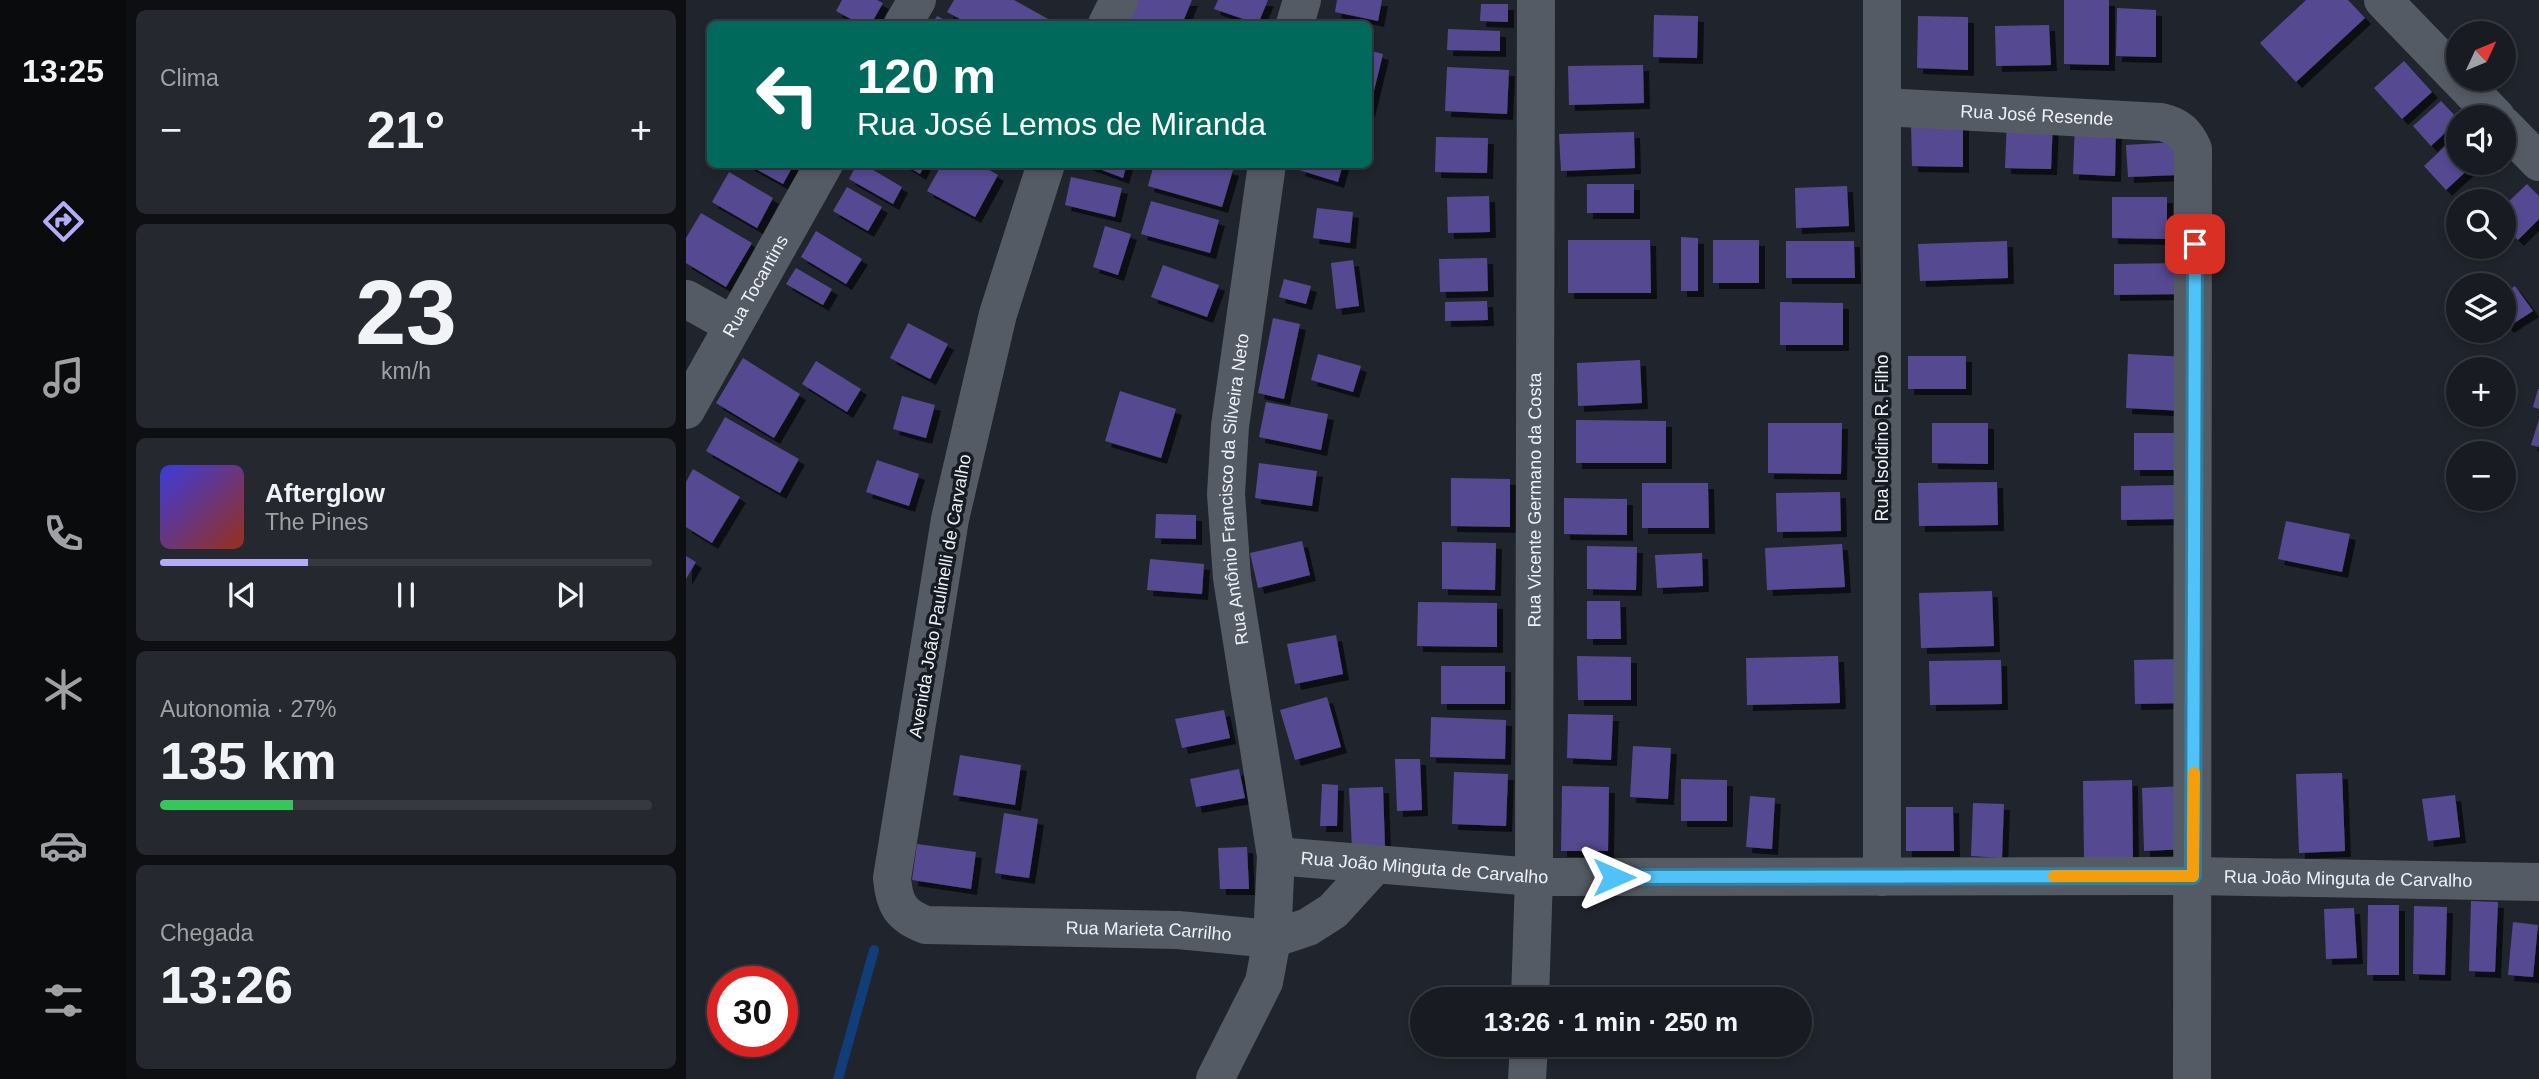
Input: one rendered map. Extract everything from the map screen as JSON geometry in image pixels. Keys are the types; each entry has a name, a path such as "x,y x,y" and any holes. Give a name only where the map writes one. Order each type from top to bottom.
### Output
{"street":[{"path":"905,21 917,0"},
{"path":"1108,21 1119,0"},
{"path":"1296,21 1301,0"},
{"name":"Rua Vicente Germano da Costa","path":"1530,987 1534,877 1536,0"},
{"name":"Rua Isoldino R. Filho","path":"1882,0 1882,877"},
{"path":"2383,0 2484,105"},
{"name":"Rua José Resende","path":"1883,107 2161,122 2176,126 2188,137 2195,162 2193,876"},
{"path":"2516,138 2539,162"},
{"name":"Rua Tocantins","path":"686,410 822,168"},
{"name":"Avenida João Paulinelli de Carvalho","path":"899,910 893,894 892,878 950,519 998,314 1045,168"},
{"name":"Rua Antônio Francisco da Silveira Neto","path":"1215,1079 1264,982 1272,939 1276,856 1232,578 1226,494 1230,426 1266,168"},
{"path":"686,299 733,325"},
{"name":"Rua João Minguta de Carvalho","path":"1276,856 1534,877 2193,876 2539,882"},
{"name":"Rua Marieta Carrilho","path":"899,910 910,919 926,925 1178,930 1272,939 1308,926 1333,911 1374,866"},
{"path":"2192,1079 2193,876"},
{"path":"1527,1079 1528,1057"}],"building":[{"path":"842,0 877,0 883,3 873,21 854,21 836,11"},
{"path":"954,0 1014,0 1052,21 964,21 947,12"},
{"path":"1133,0 1192,0 1183,21 1127,21"},
{"path":"1218,0 1268,0 1259,21 1249,21 1214,9"},
{"path":"1337,0 1382,0 1378,21 1335,12"},
{"path":"2064,0 2109,0 2109,65 2064,64"},
{"path":"2306,0 2348,0 2365,18 2296,82 2260,43"},
{"path":"1481,4 1508,4 1508,22 1480,21"},
{"path":"2117,8 2156,10 2156,57 2116,56"},
{"path":"1654,15 1698,16 1697,58 1653,57"},
{"path":"937,16 947,21 934,21"},
{"path":"1918,16 1968,17 1968,70 1917,68"},
{"path":"2049,25 2051,65 1996,66 1995,26"},
{"path":"1448,29 1500,31 1500,51 1447,50"},
{"path":"1372,51 1383,54 1372,99"},
{"path":"2404,61 2432,92 2402,119 2374,88"},
{"path":"1643,65 1644,103 1569,105 1568,66"},
{"path":"1447,67 1509,70 1507,114 1445,111"},
{"path":"2441,101 2446,106 2446,132 2431,146 2413,126"},
{"path":"2007,118 2053,120 2051,169 2005,168"},
{"path":"1911,124 1963,124 1963,167 1912,166"},
{"path":"2075,124 2116,125 2115,176 2073,174"},
{"path":"1634,132 1635,168 1561,171 1559,134"},
{"path":"1436,137 1488,138 1487,173 1435,172"},
{"path":"2176,142 2178,175 2128,177 2126,145"},
{"path":"2446,145 2446,175 2462,175 2446,190 2424,166"},
{"path":"754,168 792,168 783,184"},
{"path":"855,168 870,168 902,187 893,204 849,179"},
{"path":"910,168 923,168 920,174"},
{"path":"940,168 986,168 998,175 975,217 927,191"},
{"path":"1097,168 1126,168 1123,178"},
{"path":"1153,168 1233,170 1222,207 1148,186"},
{"path":"1300,168 1342,168 1338,182 1299,170"},
{"path":"729,172 773,198 757,228 712,202"},
{"path":"1071,177 1122,188 1115,217 1065,205"},
{"path":"1587,184 1634,184 1634,213 1587,213"},
{"path":"2527,184 2539,196 2539,219 2518,240 2516,238 2516,195"},
{"path":"1847,186 1849,226 1796,228 1795,188"},
{"path":"847,187 882,207 868,231 833,211"},
{"path":"1489,196 1490,232 1448,233 1447,197"},
{"path":"2112,197 2167,197 2167,239 2112,238"},
{"path":"1151,201 1219,220 1210,253 1141,234"},
{"path":"1317,208 1353,212 1350,243 1313,238"},
{"path":"701,213 752,243 726,287 686,263 686,238"},
{"path":"1105,226 1131,234 1118,275 1093,267"},
{"path":"816,231 862,259 846,284 801,257"},
{"path":"1681,237 1698,238 1698,291 1681,291"},
{"path":"1568,240 1650,240 1651,293 1568,293"},
{"path":"1713,240 1759,240 1759,283 1713,283"},
{"path":"1786,241 1854,241 1855,278 1786,278"},
{"path":"2007,241 2008,278 1920,281 1918,244"},
{"path":"1487,258 1488,291 1440,292 1439,259"},
{"path":"1353,260 1359,306 1336,309 1331,263"},
{"path":"2184,263 2184,294 2114,295 2114,264"},
{"path":"1163,265 1219,285 1207,317 1151,297"},
{"path":"796,268 832,289 823,305 786,284"},
{"path":"1284,279 1311,286 1306,304 1279,297"},
{"path":"2516,287 2533,311 2516,322"},
{"path":"1487,301 1488,320 1445,321 1445,302"},
{"path":"1780,302 1843,303 1843,345 1780,345"},
{"path":"1273,318 1300,324 1284,399 1258,393"},
{"path":"908,323 948,344 930,379 890,358"},
{"path":"1318,354 1361,366 1353,392 1311,380"},
{"path":"2128,354 2187,357 2185,411 2126,408"},
{"path":"1908,356 1966,356 1966,389 1908,389"},
{"path":"743,358 800,394 774,438 716,403"},
{"path":"1640,360 1642,403 1578,406 1577,363"},
{"path":"816,361 861,389 847,412 802,384"},
{"path":"2539,389 2539,409 2533,407"},
{"path":"1120,391 1176,409 1161,458 1105,441"},
{"path":"902,396 935,405 926,438 893,429"},
{"path":"1266,402 1328,414 1321,450 1259,437"},
{"path":"725,417 799,459 780,493 706,451"},
{"path":"2539,419 2539,447 2531,445"},
{"path":"1576,420 1666,421 1666,463 1576,463"},
{"path":"1768,423 1842,423 1841,474 1768,473"},
{"path":"1932,423 1988,423 1988,464 1932,463"},
{"path":"2134,433 2183,433 2184,470 2134,470"},
{"path":"877,460 919,474 909,506 866,492"},
{"path":"1259,463 1317,471 1312,506 1255,498"},
{"path":"693,469 740,497 712,543 686,527 686,482"},
{"path":"1451,478 1510,479 1510,527 1451,526"},
{"path":"1997,482 1998,525 1919,526 1918,483"},
{"path":"1642,483 1708,483 1709,528 1642,528"},
{"path":"2176,485 2177,519 2121,520 2121,486"},
{"path":"1840,492 1841,531 1777,532 1776,493"},
{"path":"1564,498 1627,499 1627,535 1564,534"},
{"path":"1156,514 1196,515 1196,539 1155,538"},
{"path":"2286,521 2350,534 2342,572 2278,559"},
{"path":"1302,541 1310,575 1258,588 1250,553"},
{"path":"1442,542 1496,543 1495,590 1442,589"},
{"path":"1842,544 1845,587 1767,590 1765,548"},
{"path":"1587,546 1637,547 1636,590 1587,589"},
{"path":"1702,553 1703,586 1657,588 1655,555"},
{"path":"686,556 696,562 686,579"},
{"path":"1150,559 1204,564 1202,594 1147,590"},
{"path":"1992,591 1994,646 1921,648 1919,593"},
{"path":"1587,601 1620,601 1621,639 1587,639"},
{"path":"1418,602 1497,603 1497,647 1417,646"},
{"path":"1336,635 1343,674 1295,684 1287,644"},
{"path":"1577,656 1631,657 1631,700 1578,700"},
{"path":"1838,656 1840,703 1747,705 1746,658"},
{"path":"2183,659 2185,703 2135,704 2134,660"},
{"path":"2001,660 2002,704 1930,705 1929,661"},
{"path":"1441,666 1505,666 1505,704 1441,704"},
{"path":"1327,697 1341,747 1295,760 1280,710"},
{"path":"1224,710 1230,738 1182,748 1175,719"},
{"path":"1568,714 1613,715 1611,760 1567,758"},
{"path":"1431,717 1506,720 1505,759 1430,757"},
{"path":"1633,746 1671,748 1668,799 1630,797"},
{"path":"960,755 1021,765 1015,805 953,795"},
{"path":"1395,759 1420,759 1422,810 1397,811"},
{"path":"1239,769 1245,798 1196,807 1190,779"},
{"path":"1454,772 1508,774 1506,826 1452,824"},
{"path":"2342,773 2345,851 2299,853 2296,774"},
{"path":"1681,779 1727,780 1727,821 1681,821"},
{"path":"2132,780 2133,858 2084,858 2083,781"},
{"path":"1322,784 1338,785 1337,826 1320,826"},
{"path":"1562,786 1609,787 1608,851 1561,851"},
{"path":"2186,786 2188,849 2144,851 2142,788"},
{"path":"1383,787 1385,847 1352,848 1349,788"},
{"path":"2455,795 2460,837 2428,841 2422,799"},
{"path":"1750,796 1775,798 1772,849 1746,847"},
{"path":"1973,803 2004,804 2002,858 1971,856"},
{"path":"1906,807 1953,807 1954,851 1906,851"},
{"path":"1004,813 1038,819 1029,878 995,873"},
{"path":"917,844 976,852 971,889 912,880"},
{"path":"1247,847 1249,889 1220,889 1218,848"},
{"path":"2471,901 2498,902 2495,972 2469,971"},
{"path":"2368,905 2399,905 2399,975 2367,975"},
{"path":"2414,906 2447,907 2445,975 2413,974"},
{"path":"2354,908 2357,958 2326,959 2324,909"},
{"path":"2513,922 2538,925 2533,977 2508,975"}],"waterway":[{"path":"838,1079 874,950"}],"slow traffic":[{"path":"2054,876 2193,876 2194,773"}],"route":[{"path":"1614,877 2193,876 2195,244"}]}
